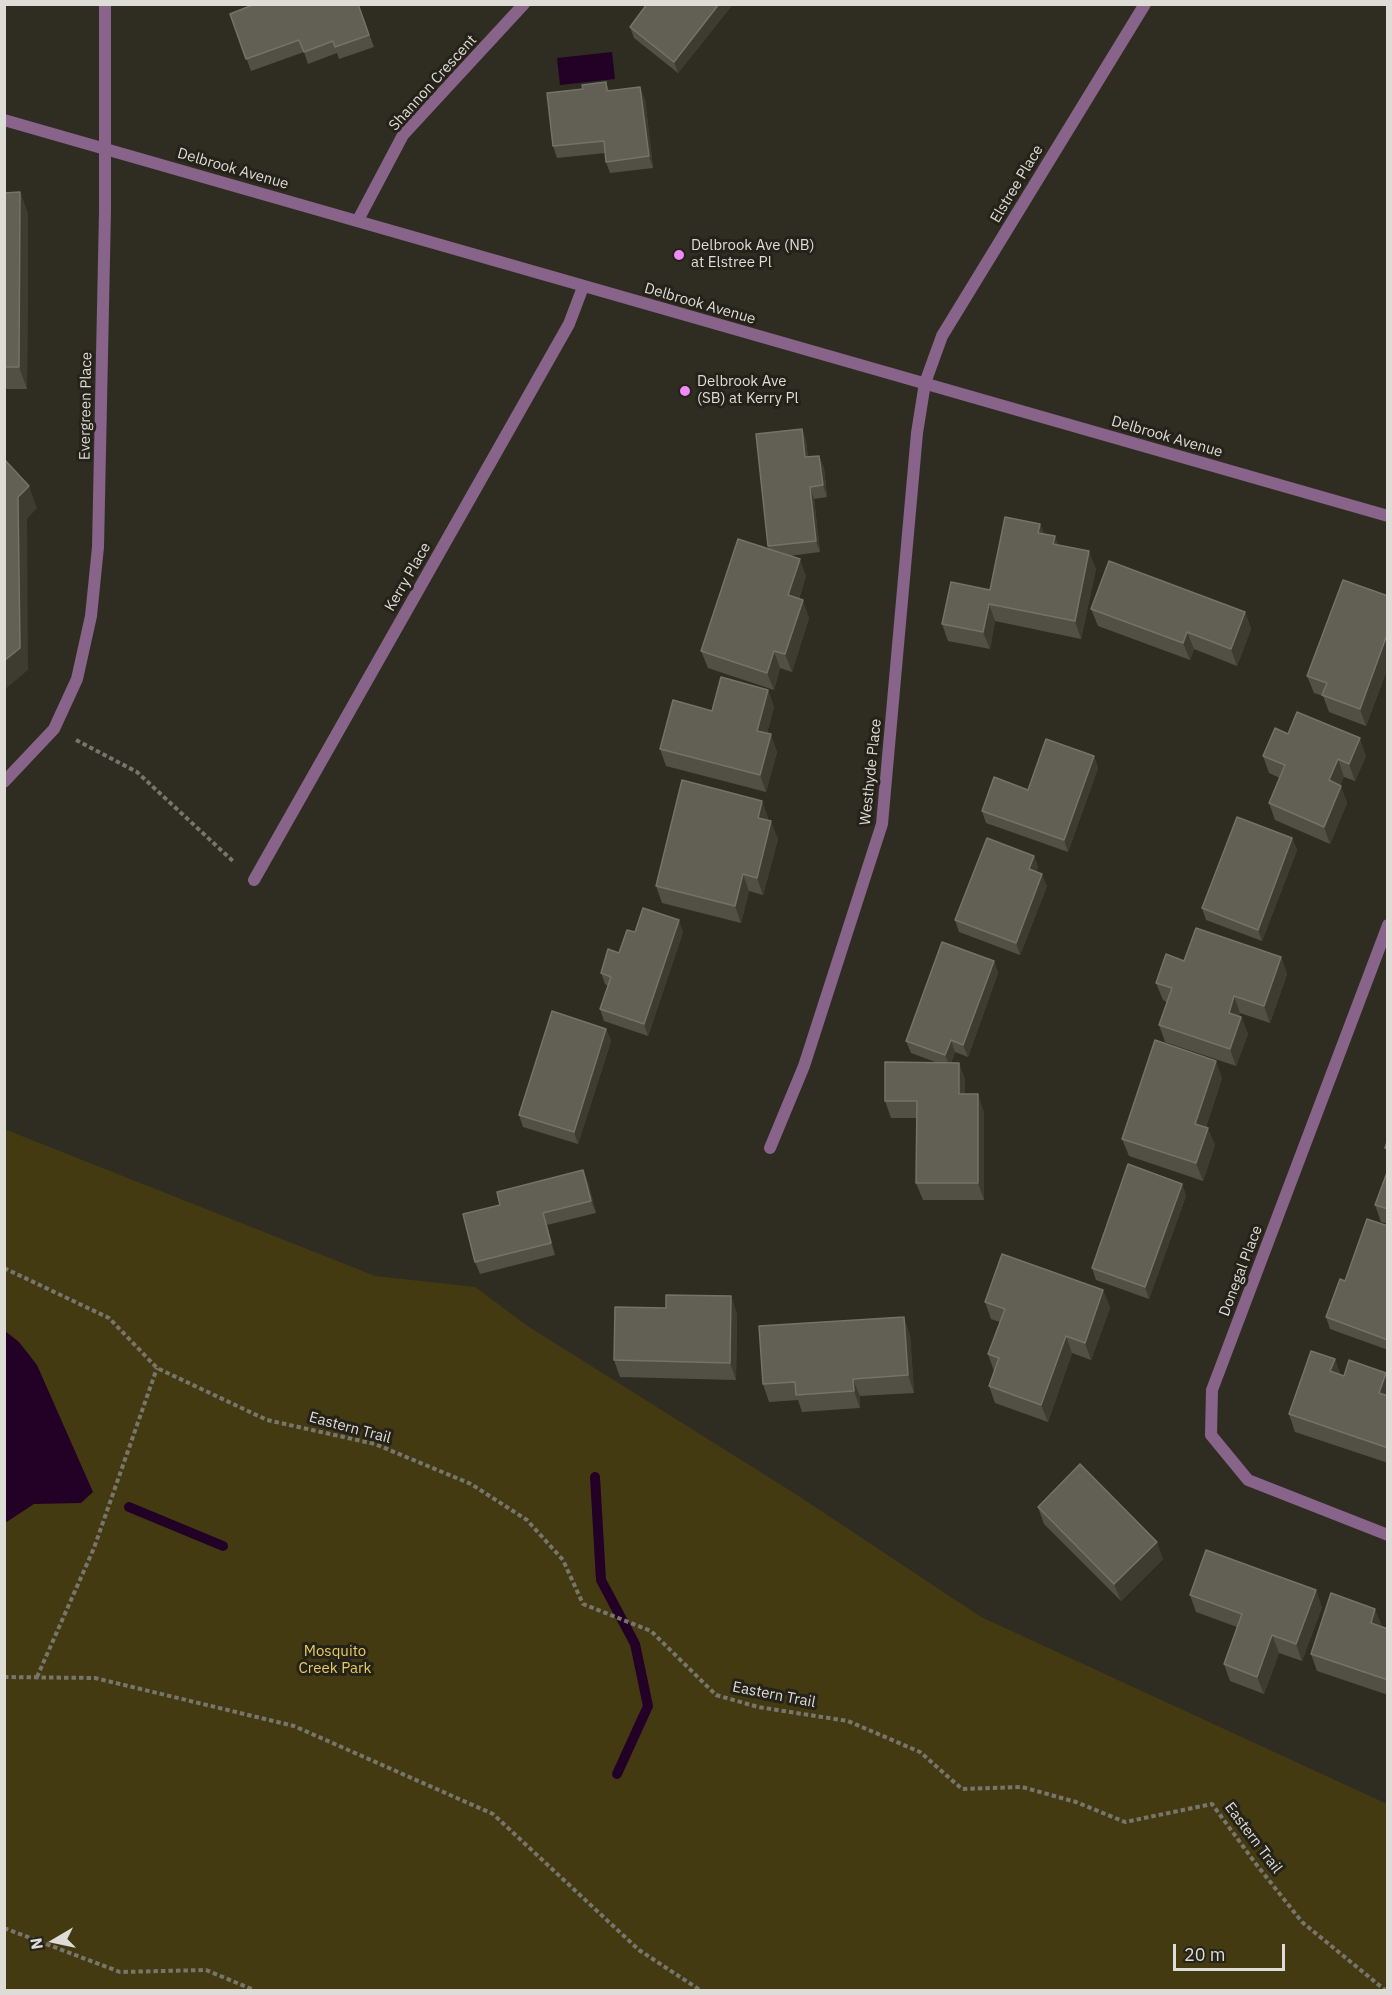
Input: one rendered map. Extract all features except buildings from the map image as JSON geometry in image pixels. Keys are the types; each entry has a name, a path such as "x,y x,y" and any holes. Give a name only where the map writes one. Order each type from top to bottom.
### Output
{"street":[{"name":"Evergreen Place","path":"4,782 54,729 77,679 91,616 98,547 105,210 105,4"},
{"name":"Shannon Crescent","path":"358,220 403,135 524,4"},
{"name":"Elstree Place","path":"925,383 942,336 1145,4"},
{"name":"Delbrook Avenue","path":"4,120 1388,516"},
{"name":"Kerry Place","path":"254,880 569,324 583,287"},
{"name":"Westhyde Place","path":"770,1148 804,1066 882,824 917,433 925,383"},
{"name":"Donegal Place","path":"1388,925 1212,1390 1211,1435 1248,1480 1388,1535"}],"path":[{"path":"54,729 137,772 254,880"},
{"path":"4,1268 109,1318 157,1368 94,1548 37,1678"},
{"name":"Eastern Trail","path":"157,1368 267,1420 375,1444 471,1484 528,1520 563,1560 583,1604 651,1631 716,1695 759,1707 848,1721 920,1752 962,1789 1022,1787 1076,1802 1125,1822 1212,1804 1302,1922 1385,1990"},
{"path":"4,1677 94,1678 294,1726 493,1814 639,1950 700,1990"},
{"path":"4,1928 120,1972 206,1970 254,1990"}],"green space":[{"name":"Mosquito Creek Park","path":"4,1129 375,1276 475,1287 529,1327 797,1495 981,1617 1387,1804 1387,1990 5,1990"}],"shaded area":[{"path":"612,52 615,79 560,85 557,58"},
{"path":"5,1331 19,1342 37,1365 93,1492 81,1503 34,1504 5,1523"}],"waterway":[{"path":"595,1477 601,1580 635,1644 648,1706 617,1774"},
{"path":"129,1507 223,1546"}],"place":[{"name":"Delbrook Ave (NB) at Elstree Pl","path":"679,255"},
{"name":"Delbrook Ave (SB) at Kerry Pl","path":"685,391"}]}
